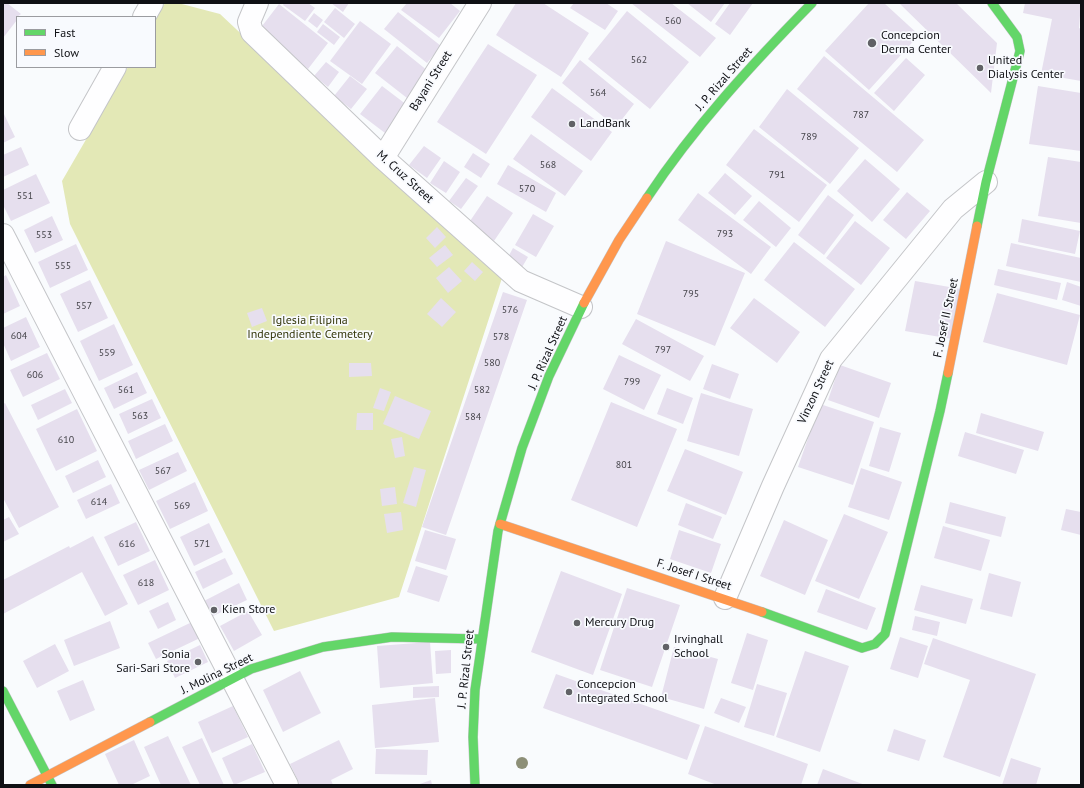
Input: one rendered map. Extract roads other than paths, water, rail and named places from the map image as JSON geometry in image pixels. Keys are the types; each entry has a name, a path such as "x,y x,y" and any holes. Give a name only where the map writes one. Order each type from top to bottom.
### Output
{"street":[{"path":"145,16 152,3"},
{"name":"Bayani Street","path":"383,158 480,3"},
{"name":"J. P. Rizal Street","path":"475,785 472,763 472,708 480,639 500,524 519,460 547,381 581,307 646,198 691,136 735,83 812,3"},
{"name":"F. Josef II Street","path":"878,643 885,634 940,411 986,182 1020,51 1017,37 992,3"},
{"name":"M. Cruz Street","path":"253,13 252,32 383,158 521,281 581,307"},
{"path":"80,129 114,68"},
{"name":"Vinzon Street","path":"725,598 773,486 831,359 953,209 986,182"},
{"path":"3,235 287,785"},
{"name":"F. Josef I Street","path":"500,524 725,598 862,648 871,647 878,643"},
{"name":"J. Molina Street","path":"30,785 231,678 251,669 323,647 392,637 480,639"},
{"path":"3,691 52,785"}],"place":[{"name":"Concepcion Derma Center","path":"872,43"},
{"name":"United Dialysis Center","path":"980,68"},
{"name":"LandBank","path":"572,124"},
{"name":"Kien Store","path":"214,610"},
{"name":"Mercury Drug","path":"577,623"},
{"name":"Irvinghall School","path":"666,647"},
{"name":"Sonia Sari-Sari Store","path":"198,662"},
{"name":"Concepcion Integrated School","path":"569,692"}],"park label":[{"name":"Iglesia Filipina Independiente Cemetery","path":"310,328"}]}
